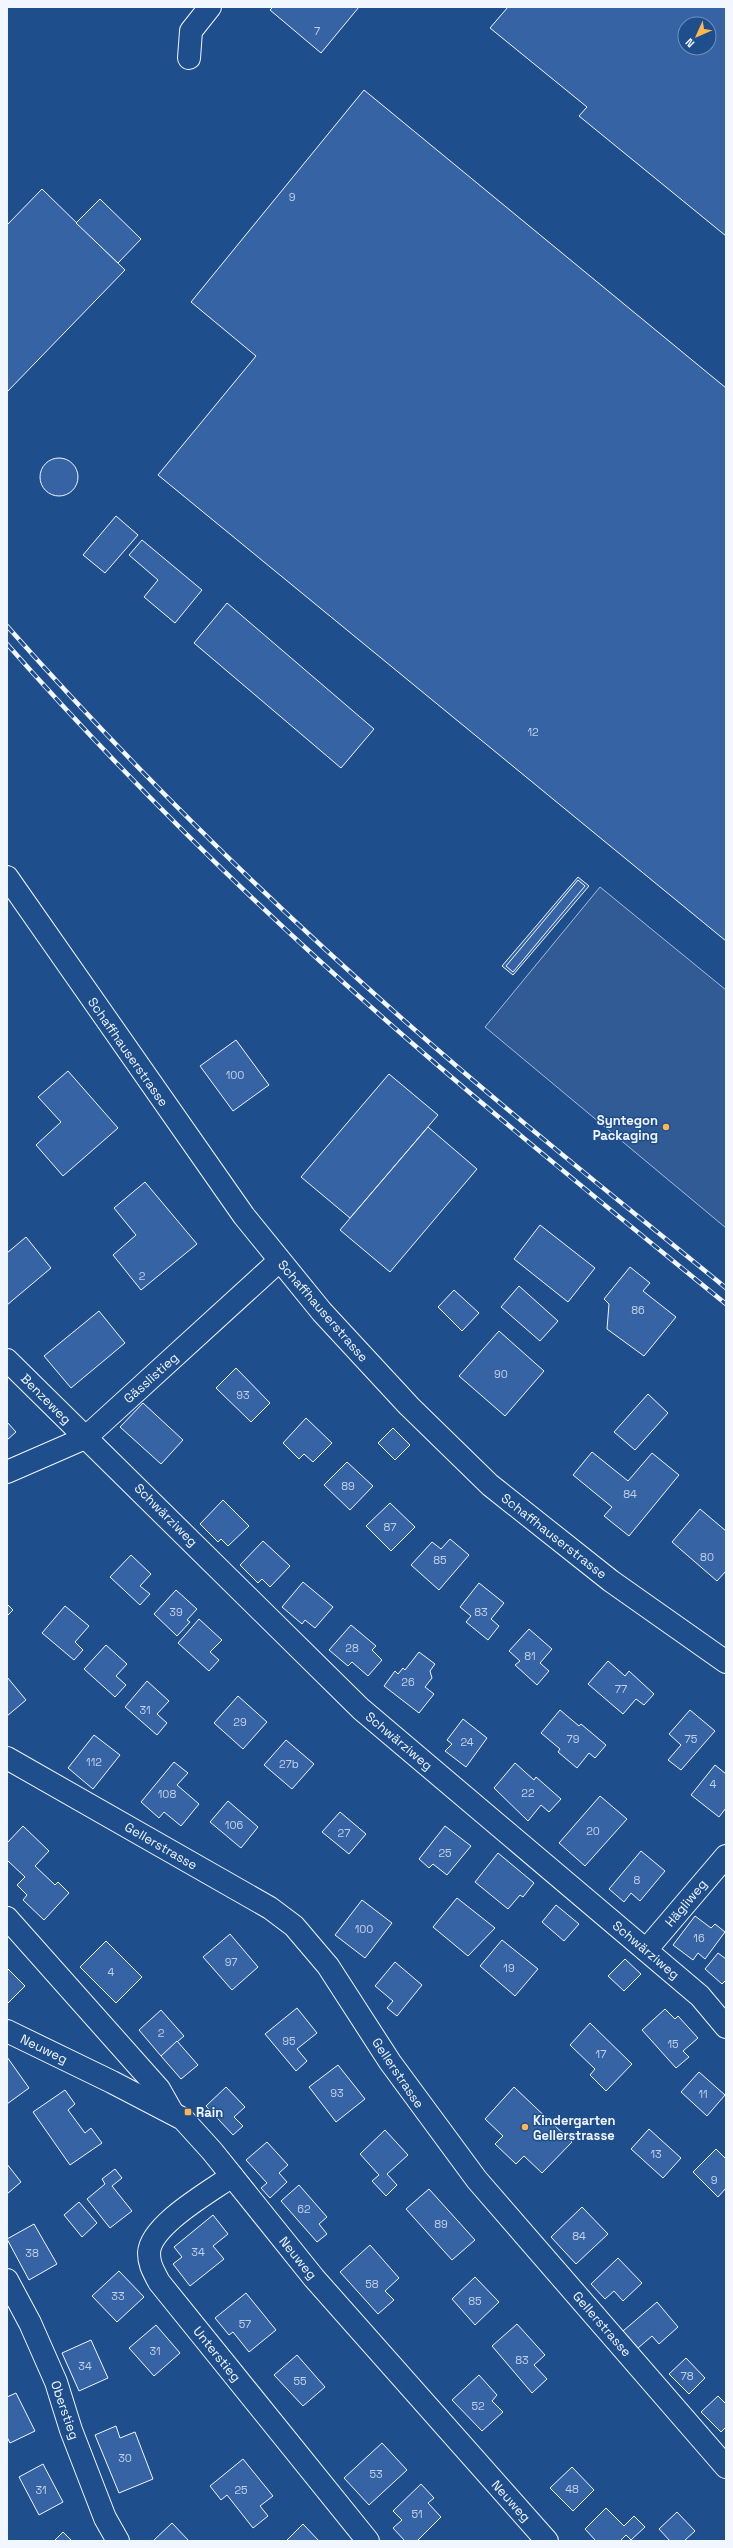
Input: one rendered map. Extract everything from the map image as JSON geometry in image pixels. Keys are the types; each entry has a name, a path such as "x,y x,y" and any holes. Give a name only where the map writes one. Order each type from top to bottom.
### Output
{"street":[{"path":"189,58 191,31 210,7"},
{"name":"Schaffhauserstrasse","path":"7,877 244,1216 279,1261 322,1312 409,1406 490,1485 610,1581 726,1662"},
{"name":"Gässlistieg","path":"7,1472 85,1438 279,1261"},
{"name":"Benzeweg","path":"7,1360 85,1438"},
{"name":"Schwärziweg","path":"85,1438 144,1492 361,1708 709,2005 726,2027"},
{"name":"Gellerstrasse","path":"7,1758 270,1908 294,1926 328,1966 390,2062 477,2180 726,2467"},
{"name":"Hägliweg","path":"646,1950 726,1856"},
{"path":"7,1918 159,2089 172,2112"},
{"name":"Neuweg","path":"7,2031 172,2112 182,2119 232,2176 314,2278 547,2541"},
{"path":"112,2082 123,2072 130,2058"},
{"name":"Unterstieg","path":"232,2176 184,2210 154,2237 149,2252 151,2266 167,2291 368,2541"},
{"name":"Oberstieg","path":"7,2280 30,2323 56,2382 82,2459 105,2518 118,2541"}],"shaded area":[{"name":"Syntegon Packaging","path":"600,887 726,990 726,1228 485,1027"}],"building":[{"path":"273,7 359,7 321,53 270,10"},
{"path":"508,7 726,7 726,236 579,116 587,107 490,28"},
{"path":"364,90 726,388 726,941 158,475 256,356 191,302"},
{"path":"42,189 125,270 7,392 7,225"},
{"path":"100,199 141,239 118,263 76,223"},
{"path":"59,458 69,461 75,467 78,477 75,487 69,493 59,496 49,493 43,487 40,477 43,467 49,461"},
{"path":"116,516 138,535 105,573 83,555"},
{"path":"142,540 202,590 175,623 144,597 158,580 129,555"},
{"path":"227,603 374,729 341,768 194,643"},
{"path":"578,877 589,886 513,975 502,966"},
{"path":"578,880 585,886 513,972 506,966"},
{"path":"236,1040 269,1085 233,1111 200,1066"},
{"path":"68,1071 118,1128 63,1176 36,1145 61,1122 38,1097"},
{"path":"389,1074 438,1115 350,1218 301,1177"},
{"path":"428,1127 477,1169 390,1272 340,1230"},
{"path":"145,1182 197,1244 141,1290 113,1255 136,1235 114,1208"},
{"path":"540,1225 595,1268 568,1302 514,1259"},
{"path":"26,1237 51,1268 7,1305 7,1253"},
{"path":"630,1267 650,1283 643,1291 676,1317 644,1356 607,1329 609,1304 604,1299"},
{"path":"519,1286 558,1321 540,1341 501,1307"},
{"path":"454,1290 479,1313 462,1331 438,1307"},
{"path":"99,1311 125,1343 71,1388 44,1356"},
{"path":"499,1331 544,1371 505,1416 459,1376"},
{"path":"236,1368 270,1403 251,1422 216,1388"},
{"path":"648,1394 668,1413 635,1450 614,1432"},
{"path":"143,1403 183,1440 161,1464 120,1427"},
{"path":"306,1418 332,1443 313,1462 304,1454 299,1459 283,1443"},
{"path":"7,1422 16,1432 7,1440"},
{"path":"393,1428 410,1445 395,1460 378,1443"},
{"path":"592,1452 628,1481 652,1453 679,1475 629,1536 604,1516 612,1507 573,1475"},
{"path":"347,1462 373,1486 350,1510 324,1485"},
{"path":"223,1500 249,1526 228,1546 221,1539 218,1542 200,1524"},
{"path":"390,1503 415,1527 391,1551 366,1526"},
{"path":"700,1509 726,1531 726,1571 717,1581 672,1542"},
{"path":"450,1539 469,1555 439,1590 411,1565 432,1542 441,1549"},
{"path":"263,1541 290,1566 270,1587 262,1579 258,1583 240,1565"},
{"path":"131,1555 151,1574 140,1586 150,1594 140,1605 110,1577"},
{"path":"303,1582 333,1607 315,1628 305,1620 302,1624 282,1607"},
{"path":"479,1583 504,1603 491,1619 499,1626 488,1640 466,1622 471,1616 460,1607"},
{"path":"176,1590 197,1609 187,1620 190,1622 177,1636 154,1614"},
{"path":"7,1604 13,1610 7,1616"},
{"path":"65,1606 89,1626 75,1642 83,1650 74,1660 42,1633"},
{"path":"199,1619 222,1640 210,1652 219,1660 209,1671 178,1643"},
{"path":"351,1625 376,1646 372,1650 382,1660 368,1676 352,1662 348,1666 329,1650"},
{"path":"529,1629 552,1649 540,1663 549,1671 537,1685 515,1665 520,1661 509,1651"},
{"path":"106,1645 127,1664 116,1676 126,1685 115,1697 84,1669"},
{"path":"419,1652 435,1664 430,1671 432,1678 425,1687 434,1694 419,1713 384,1686 395,1671 398,1674 403,1668 405,1670"},
{"path":"608,1661 625,1676 629,1671 654,1694 644,1705 636,1699 623,1714 588,1684"},
{"path":"7,1677 26,1700 7,1716"},
{"path":"147,1681 169,1701 157,1714 167,1723 157,1735 125,1707"},
{"path":"238,1696 267,1722 243,1749 214,1723"},
{"path":"560,1710 579,1726 581,1724 606,1745 595,1758 589,1753 577,1768 558,1752 560,1749 541,1733"},
{"path":"690,1710 715,1731 681,1770 668,1760 681,1745 669,1734"},
{"path":"463,1719 487,1738 466,1767 445,1751 452,1744 447,1740"},
{"path":"94,1735 120,1755 93,1789 68,1768"},
{"path":"286,1740 314,1764 292,1789 264,1765"},
{"path":"174,1762 188,1773 177,1785 199,1804 181,1826 164,1812 159,1818 141,1802"},
{"path":"515,1763 534,1780 536,1777 561,1799 549,1812 541,1805 528,1821 494,1788"},
{"path":"715,1765 726,1774 726,1808 719,1817 691,1795"},
{"path":"600,1796 627,1819 585,1866 559,1843"},
{"path":"228,1801 258,1827 241,1848 210,1822"},
{"path":"340,1812 366,1834 349,1854 322,1832"},
{"path":"23,1826 49,1851 35,1866 55,1885 58,1882 69,1893 44,1920 23,1900 27,1895 17,1885 25,1877 7,1860 7,1843"},
{"path":"445,1826 471,1846 447,1875 433,1864 429,1868 419,1859"},
{"path":"641,1851 665,1871 640,1901 631,1893 624,1902 609,1889"},
{"path":"498,1853 534,1883 523,1897 520,1895 508,1909 475,1882"},
{"path":"457,1898 495,1928 468,1956 433,1927"},
{"path":"362,1900 392,1923 365,1958 335,1935"},
{"path":"556,1905 579,1924 564,1941 542,1922"},
{"path":"695,1916 711,1928 715,1924 725,1932 705,1959 698,1953 693,1960 673,1945"},
{"path":"230,1934 258,1967 232,1990 203,1957"},
{"path":"502,1940 538,1969 515,1996 480,1966"},
{"path":"106,1941 142,1977 116,2003 80,1967"},
{"path":"718,1953 726,1959 726,1980 722,1984 705,1969"},
{"path":"625,1959 641,1974 624,1991 608,1976"},
{"path":"395,1962 422,1985 397,2016 387,2008 393,2001 375,1986"},
{"path":"7,1968 25,1986 7,2004"},
{"path":"297,2008 317,2033 297,2049 307,2061 296,2071 265,2034"},
{"path":"665,2009 675,2019 678,2016 698,2038 683,2051 689,2057 676,2068 642,2030"},
{"path":"161,2010 184,2036 161,2056 139,2030"},
{"path":"590,2023 632,2064 606,2091 590,2075 595,2069 570,2045"},
{"path":"177,2041 198,2065 181,2079 161,2056"},
{"path":"7,2057 29,2088 7,2104"},
{"path":"338,2065 365,2099 336,2122 309,2087"},
{"path":"699,2072 725,2095 707,2116 681,2092"},
{"path":"226,2087 245,2107 234,2117 243,2126 233,2135 206,2106"},
{"name":"Kindergarten Gellerstrasse","path":"514,2087 572,2142 542,2173 524,2156 516,2164 495,2144 503,2136 485,2119"},
{"path":"65,2090 75,2104 68,2110 85,2133 91,2128 102,2143 70,2165 33,2112"},
{"path":"649,2129 681,2158 663,2178 631,2149"},
{"path":"385,2130 408,2155 387,2174 397,2185 386,2196 372,2181 379,2175 360,2154"},
{"path":"267,2142 288,2165 279,2173 287,2182 270,2198 261,2188 267,2183 246,2160"},
{"path":"716,2149 726,2159 726,2188 718,2197 693,2172"},
{"path":"7,2164 21,2182 7,2194"},
{"path":"115,2169 122,2178 112,2186 132,2211 110,2228 87,2199 105,2184 102,2179"},
{"path":"299,2185 327,2217 319,2224 327,2234 317,2242 281,2201"},
{"path":"429,2189 475,2240 452,2260 406,2209"},
{"path":"79,2202 97,2223 82,2237 64,2215"},
{"path":"582,2207 608,2234 576,2264 551,2237"},
{"path":"213,2215 228,2234 213,2246 224,2259 190,2286 173,2264 182,2257 174,2247"},
{"path":"34,2224 57,2264 29,2280 7,2239"},
{"path":"370,2245 399,2278 385,2291 394,2300 378,2314 340,2272"},
{"path":"618,2258 642,2283 623,2301 614,2291 605,2299 591,2284"},
{"path":"119,2271 144,2297 117,2322 92,2296"},
{"path":"475,2277 499,2302 475,2325 452,2299"},
{"path":"246,2293 276,2330 249,2352 233,2332 229,2335 215,2318"},
{"path":"657,2302 678,2327 659,2344 652,2336 638,2348 623,2331"},
{"path":"517,2324 545,2355 534,2365 547,2379 532,2393 492,2346"},
{"path":"156,2325 180,2353 154,2376 129,2348"},
{"path":"91,2340 108,2378 79,2391 62,2353"},
{"path":"297,2355 325,2387 303,2406 274,2375"},
{"path":"686,2358 705,2378 689,2394 669,2374"},
{"path":"479,2375 497,2395 492,2401 503,2412 482,2431 452,2400"},
{"path":"16,2393 35,2431 10,2443 7,2437 7,2397"},
{"path":"718,2396 726,2404 726,2427 721,2432 701,2412"},
{"path":"116,2426 120,2438 135,2432 153,2479 119,2493 95,2435"},
{"path":"382,2443 407,2470 369,2505 344,2478"},
{"path":"243,2459 273,2496 260,2506 268,2516 253,2528 227,2495 221,2500 210,2486"},
{"path":"43,2464 63,2502 39,2515 19,2477"},
{"path":"572,2467 594,2490 573,2511 550,2488"},
{"path":"421,2484 434,2498 428,2503 441,2517 417,2541 405,2541 393,2528 402,2520 393,2511"},
{"path":"606,2508 624,2526 634,2516 645,2527 631,2540 626,2535 620,2541 596,2541 585,2529"},
{"path":"677,2512 695,2531 684,2541 670,2541 659,2529"},
{"path":"172,2523 189,2541 153,2541"},
{"path":"303,2524 319,2541 286,2541"},
{"path":"63,2532 72,2541 54,2541"}],"railway":[{"path":"7,626 114,743 226,855 341,964 493,1097 726,1288"},
{"path":"7,644 155,803 312,954 496,1115 726,1304"}],"place":[{"name":"Syntegon Packaging","path":"666,1127"},
{"name":"Rain","path":"188,2112"},
{"name":"Kindergarten Gellerstrasse","path":"525,2127"}]}
